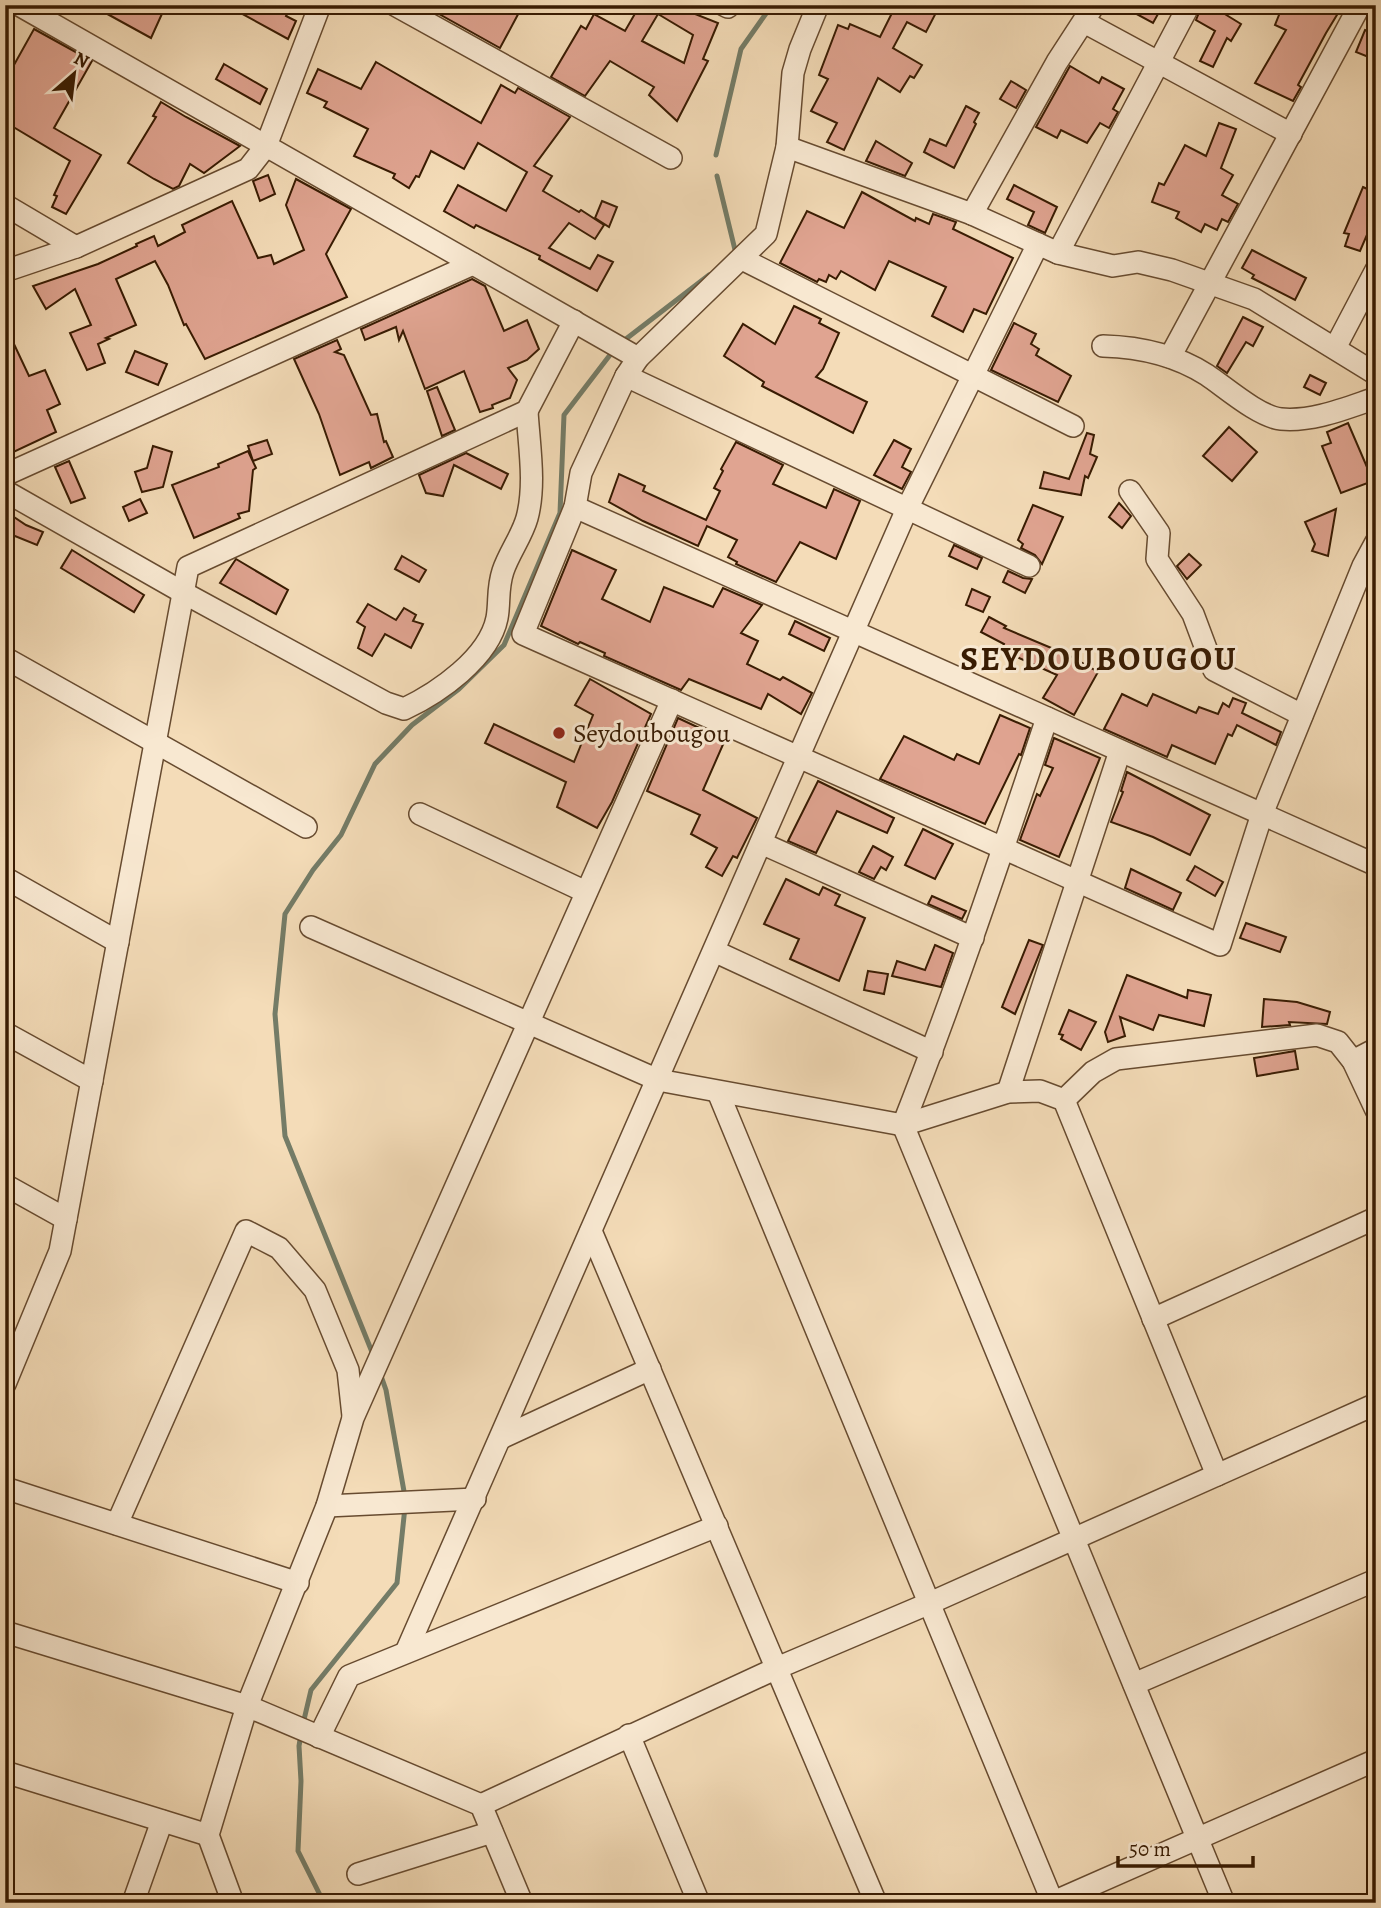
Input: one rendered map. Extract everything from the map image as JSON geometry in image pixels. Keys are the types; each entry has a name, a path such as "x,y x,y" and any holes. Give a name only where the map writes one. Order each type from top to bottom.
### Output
{"street":[{"path":"19,5 638,358"},
{"path":"5,271 76,247 248,169 266,146 320,5"},
{"path":"395,5 671,158"},
{"path":"818,5 793,74 787,147 766,234 638,358 626,376 581,473 575,508 523,634 1220,945 1262,814 1363,566 1375,545"},
{"path":"1058,253 1189,5"},
{"path":"1170,357 1360,5"},
{"path":"972,214 1057,62 1089,14 1159,63 1291,134"},
{"path":"787,147 972,214 1058,253 1113,266 1138,262 1172,270 1254,299 1376,374"},
{"path":"5,205 76,247"},
{"path":"406,1652 907,509 1038,244"},
{"path":"742,259 1073,426"},
{"path":"5,475 473,264"},
{"path":"1335,348 1376,270"},
{"path":"5,491 184,593 386,703 404,709 430,697 474,659 488,638 496,619 497,594 503,569 527,520 531,497 527,411 574,321"},
{"path":"1103,346 1128,347 1170,357 1204,373 1247,404 1277,419 1302,419 1376,398"},
{"path":"626,376 1030,566"},
{"path":"5,1384 13,1345 60,1251 188,567 527,411"},
{"path":"1130,491 1159,533 1157,559 1193,614 1214,670 1302,715"},
{"path":"575,508 1376,865"},
{"path":"8,667 155,743 306,827"},
{"path":"233,1903 208,1835 247,1706 327,1506 353,1418 672,700"},
{"path":"1047,718 973,938 903,1125 1224,1903"},
{"path":"1008,1092 1120,751"},
{"path":"420,814 586,892"},
{"path":"761,842 973,938"},
{"path":"5,878 118,942"},
{"path":"311,927 658,1080 903,1125 1008,1092 1041,1091 1064,1100 1217,1475"},
{"path":"714,951 932,1052"},
{"path":"5,1033 92,1081"},
{"path":"1064,1100 1093,1072 1115,1059 1317,1035 1338,1042 1353,1061 1376,1110"},
{"path":"1353,1061 1376,1049"},
{"path":"718,1092 1052,1903 1376,1760"},
{"path":"5,1185 66,1219"},
{"path":"1153,1318 1376,1218"},
{"path":"117,1524 246,1231 279,1248 315,1290 348,1370 353,1418"},
{"path":"592,1231 876,1903"},
{"path":"501,1438 650,1369"},
{"path":"481,1805 777,1668 930,1603 1376,1404"},
{"path":"5,1488 298,1583"},
{"path":"327,1506 475,1499"},
{"path":"319,1737 349,1676 717,1525"},
{"path":"1134,1685 1376,1580"},
{"path":"5,1632 247,1706 481,1805 522,1903"},
{"path":"629,1735 699,1903"},
{"path":"5,1772 208,1835"},
{"path":"133,1903 162,1821"},
{"path":"358,1874 492,1832"}],"building":[{"path":"91,5 166,5 151,38"},
{"path":"226,5 291,5 286,16 296,21 288,39"},
{"path":"423,5 523,5 500,48"},
{"path":"640,5 700,5 695,14 718,23 703,59 708,61 677,121 649,95 654,87 610,61 585,96 551,77 581,26 586,29 594,14 625,31","holes":["658,14 693,35 684,63 642,41"]},
{"path":"896,5 940,5 926,32 907,22 893,48 922,65 914,78 910,76 900,92 878,78 844,150 827,142 837,123 811,111 828,79 819,75 838,25 848,29 850,24 880,37"},
{"path":"1120,5 1163,5 1153,23"},
{"path":"1202,5 1210,5 1241,24 1231,41 1227,38 1213,67 1200,61 1215,31 1196,20"},
{"path":"1283,5 1343,5 1298,85 1301,87 1293,101 1255,83 1286,30 1275,25"},
{"path":"34,29 92,61 54,128 101,155 66,214 52,207 57,196 54,195 70,161 5,122 5,81"},
{"path":"1365,30 1376,35 1376,60 1356,52"},
{"path":"376,62 481,123 501,85 515,93 518,88 570,117 534,166 552,176 543,191 604,225 595,239 569,223 549,248 590,269 598,255 613,262 597,291 539,259 540,256 476,225 474,228 444,211 458,185 506,211 527,172 478,143 464,169 431,151 419,177 416,176 409,188 393,178 395,174 354,156 368,129 324,107 327,102 307,93 318,69 361,89"},
{"path":"224,64 267,89 260,104 216,79"},
{"path":"1070,66 1099,83 1102,77 1124,89 1113,109 1118,112 1109,128 1100,123 1087,143 1061,130 1057,138 1036,127"},
{"path":"1011,81 1026,90 1016,108 1000,99"},
{"path":"161,102 240,146 204,173 190,164 179,186 173,189 154,179 128,163 156,117 153,116"},
{"path":"966,106 979,113 954,168 924,152 930,139 946,146"},
{"path":"1219,123 1236,129 1221,168 1233,175 1222,195 1238,204 1228,222 1222,219 1217,230 1205,224 1201,232 1176,218 1179,212 1152,202 1159,183 1164,185 1185,145 1206,156"},
{"path":"876,141 912,163 905,176 866,161"},
{"path":"268,175 275,194 260,201 253,181"},
{"path":"296,179 351,209 326,254 347,297 205,359 186,324 184,325 155,261 116,279 136,325 98,344 105,363 87,370 70,333 91,325 75,289 46,309 33,286 98,264 154,236 158,246 185,232 182,225 232,201 258,258 271,255 274,264 304,250 286,205"},
{"path":"1014,185 1057,207 1045,233 1028,225 1034,212 1007,199"},
{"path":"1363,187 1376,193 1376,214 1360,251 1345,246 1349,234 1344,233"},
{"path":"862,192 915,221 916,218 929,224 933,214 956,222 953,229 1013,258 986,314 974,309 963,332 932,316 946,287 889,261 875,290 841,271 836,279 829,275 826,282 819,279 817,282 780,263 807,211 844,228"},
{"path":"602,201 617,207 609,227 595,218"},
{"path":"1252,250 1306,278 1295,300 1252,278 1254,275 1242,268"},
{"path":"472,279 485,286 504,331 527,320 539,349 527,360 508,368 517,380 510,398 480,412 464,371 425,389 403,331 399,340 396,327 365,340 361,329"},
{"path":"794,306 821,319 819,323 839,333 823,369 816,377 867,402 853,433 762,386 764,382 724,356 743,324 775,344"},
{"path":"1243,317 1263,327 1253,346 1246,342 1227,373 1217,366"},
{"path":"1014,323 1036,334 1031,344 1039,349 1036,355 1071,376 1058,402 991,370"},
{"path":"5,325 29,376 45,370 60,404 47,410 56,432 5,456 5,373 11,371 5,358"},
{"path":"337,340 341,349 335,352 344,355 371,415 377,414 384,442 386,441 393,457 371,468 369,462 340,475 319,414 294,359"},
{"path":"135,351 167,364 158,385 126,372"},
{"path":"1310,375 1326,383 1320,395 1304,387"},
{"path":"437,387 455,430 442,436 427,391"},
{"path":"1348,423 1373,481 1341,493 1322,446 1331,443 1327,432"},
{"path":"1229,427 1257,452 1232,481 1203,456"},
{"path":"1087,433 1094,435 1090,454 1097,457 1088,478 1085,476 1081,495 1040,488 1044,472 1069,479"},
{"path":"267,440 272,454 253,461 248,446"},
{"path":"894,440 911,449 902,467 911,472 902,489 874,475"},
{"path":"736,442 783,465 773,484 826,508 834,489 860,501 836,559 800,542 776,582 736,564 737,562 728,557 737,540 707,526 698,546 609,502 619,474 645,486 643,491 706,520 720,491 714,488 723,471 721,469"},
{"path":"153,446 172,452 163,487 142,492 135,472 147,468"},
{"path":"248,451 256,468 253,470 249,511 238,514 240,518 194,538 172,485 219,467 218,464"},
{"path":"466,453 508,474 501,489 454,465 443,496 426,493 419,475"},
{"path":"69,461 85,498 71,503 55,467"},
{"path":"140,499 147,513 129,521 123,507"},
{"path":"1119,503 1131,516 1122,528 1109,517"},
{"path":"1033,505 1063,517 1042,564 1035,555 1021,548 1023,544 1018,540"},
{"path":"1336,509 1328,556 1312,551 1315,544 1305,522"},
{"path":"5,511 43,532 37,545 5,532"},
{"path":"954,545 982,558 977,569 949,556"},
{"path":"72,550 144,595 134,612 61,568"},
{"path":"572,550 616,570 602,599 650,622 664,587 713,607 723,588 762,605 741,633 758,641 747,664 780,680 783,677 812,693 801,714 768,694 761,709 689,679 681,690 541,626"},
{"path":"1189,554 1201,565 1187,579 1177,566"},
{"path":"402,556 426,570 419,582 395,569"},
{"path":"236,559 288,590 276,614 220,583"},
{"path":"1008,571 1032,579 1025,593 1003,582"},
{"path":"972,589 990,597 983,612 966,605"},
{"path":"368,604 396,620 404,608 416,615 413,621 423,624 411,648 385,634 372,656 358,648 365,627 357,622"},
{"path":"989,617 1006,626 1004,628 1068,655 1098,672 1074,715 1043,698 1057,675 1001,650 1004,644 981,632"},
{"path":"795,621 830,638 824,651 789,634"},
{"path":"590,679 651,714 612,802 597,828 557,807 566,782 485,743 494,724 574,762 593,715 575,705"},
{"path":"1122,694 1147,706 1153,694 1196,713 1199,707 1218,714 1223,703 1229,707 1233,698 1246,703 1242,713 1281,732 1276,745 1237,725 1232,736 1228,734 1215,764 1172,745 1167,757 1104,729"},
{"path":"1000,715 1030,728 1021,755 1019,754 985,824 880,779 904,736 954,760 957,754 979,764"},
{"path":"678,718 725,740 703,790 757,818 737,858 733,856 722,876 706,867 717,848 691,834 700,815 647,791"},
{"path":"1054,738 1100,758 1059,857 1020,840 1037,794 1040,796 1053,768 1045,765"},
{"path":"1127,772 1210,815 1190,855 1153,837 1111,822 1123,792 1121,791"},
{"path":"818,781 894,818 887,833 837,811 816,853 788,841"},
{"path":"923,829 953,844 935,879 905,865"},
{"path":"873,846 893,857 886,870 881,867 874,879 859,872"},
{"path":"1195,866 1223,882 1215,896 1187,880"},
{"path":"1131,869 1181,893 1173,910 1125,888"},
{"path":"786,879 819,895 823,887 840,895 835,905 865,918 839,981 790,959 799,939 764,924"},
{"path":"932,896 966,911 962,919 928,904"},
{"path":"1246,923 1286,937 1280,952 1240,938"},
{"path":"1029,940 1043,945 1015,1014 1002,1007"},
{"path":"935,945 953,953 941,987 892,976 897,961 925,970"},
{"path":"868,971 888,974 884,994 864,990"},
{"path":"1127,975 1187,998 1188,990 1211,995 1204,1026 1159,1015 1153,1030 1120,1017 1125,1036 1108,1042 1105,1032"},
{"path":"1264,999 1297,1002 1330,1012 1327,1024 1289,1022 1290,1025 1262,1027"},
{"path":"1069,1010 1096,1022 1081,1050 1061,1039 1063,1035 1059,1034"},
{"path":"1295,1051 1298,1069 1257,1076 1254,1058"}],"waterway":[{"path":"716,155 741,49 772,5"},
{"path":"717,176 736,254"},
{"path":"622,342 709,275"},
{"path":"374,1357 285,1136 275,1014 285,914 313,870 341,835 375,764 412,725 459,689 504,645 560,513 564,415 613,351"},
{"path":"380,1373 386,1390 405,1497"},
{"path":"303,1724 311,1690 397,1583 405,1507"},
{"path":"301,1734 298,1851 324,1903"}],"place":[{"name":"Seydoubougou","path":"559,733"}],"district":[{"name":"SEYDOUBOUGOU","path":"1099,658"}]}
